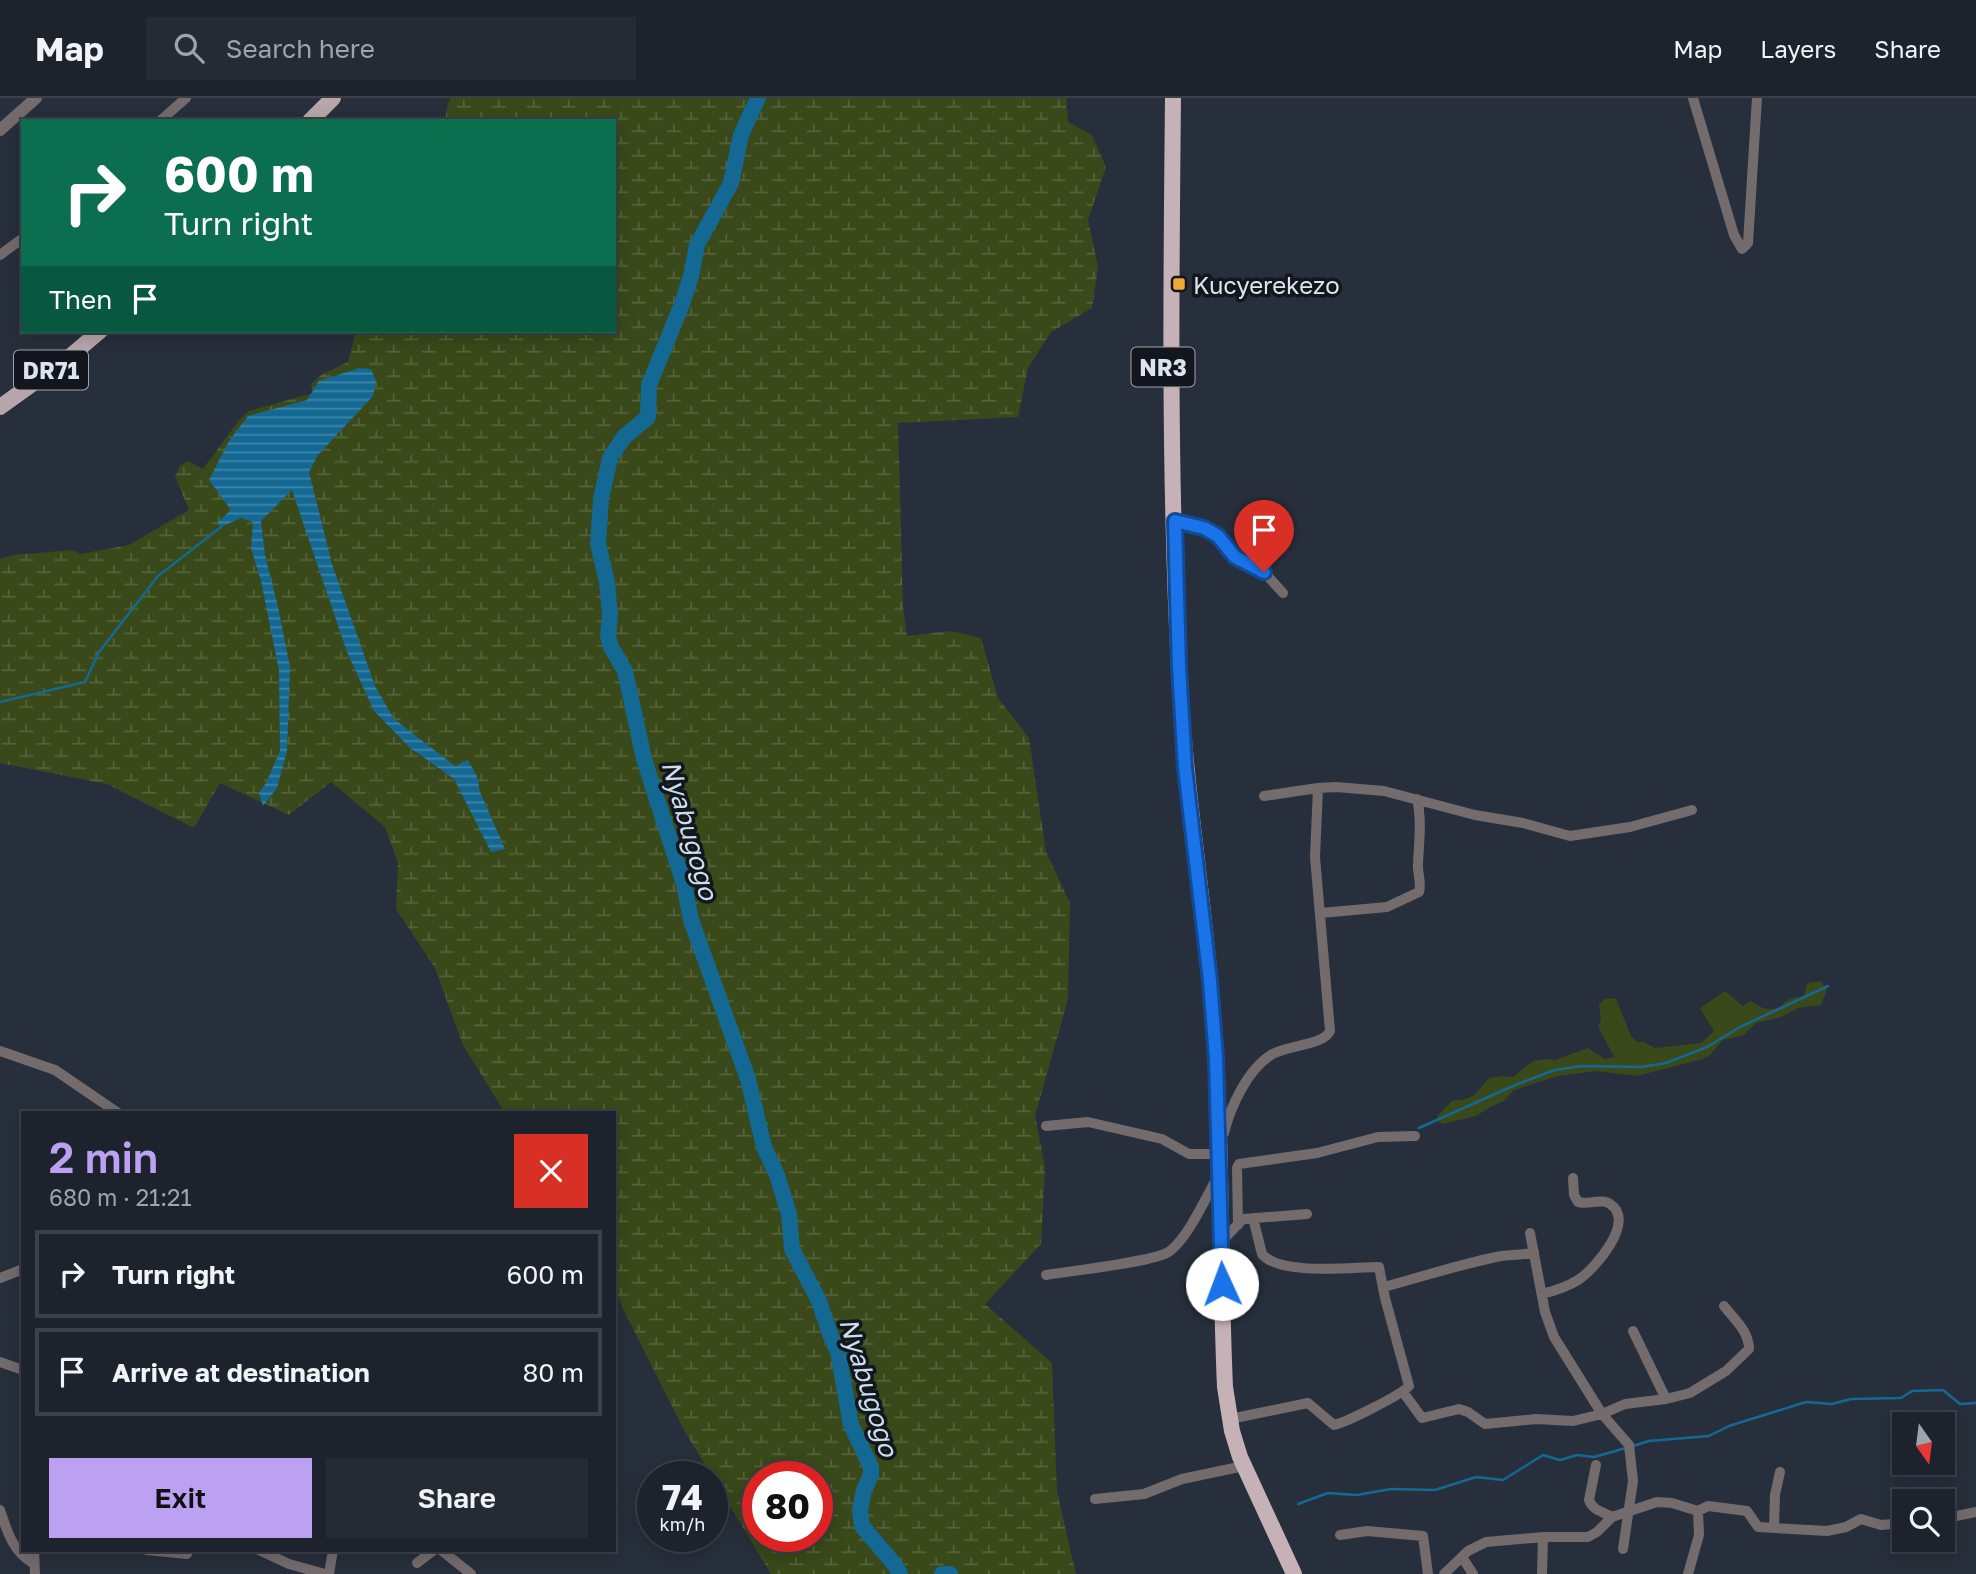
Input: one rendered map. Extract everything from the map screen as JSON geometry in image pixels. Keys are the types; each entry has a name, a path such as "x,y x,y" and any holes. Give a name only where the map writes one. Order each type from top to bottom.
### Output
{"highway":[{"name":"NR3","path":"1165,98 1161,310 1164,459 1170,572 1178,636"},
{"name":"NR3","path":"1173,98 1171,297 1178,636 1185,768 1212,994 1226,1387 1230,1419 1244,1466 1294,1574"}],"main road":[{"path":"312,119 333,98"},
{"name":"DR71","path":"0,407 67,359 98,333"}],"street":[{"path":"0,130 36,98"},
{"path":"162,119 186,98"},
{"path":"1693,98 1734,235 1742,249 1748,243 1757,98"},
{"path":"0,255 21,239"},
{"path":"1175,521 1204,528 1218,536 1231,554 1264,572 1283,593"},
{"path":"1046,1126 1088,1122 1162,1139 1189,1154 1218,1154 1230,1109 1260,1064 1278,1051 1329,1035 1315,857 1318,788"},
{"path":"1264,796 1291,790 1360,788 1570,835 1630,827 1692,810"},
{"path":"1321,913 1387,907 1419,892 1420,827 1417,799"},
{"path":"0,1051 55,1070 115,1111"},
{"path":"1238,1225 1239,1164 1332,1150 1378,1137 1415,1136"},
{"path":"1046,1275 1152,1258 1170,1251 1197,1214 1219,1174"},
{"path":"1542,1294 1559,1290 1588,1272 1610,1244 1618,1228 1616,1211 1612,1205 1605,1202 1578,1202 1574,1195 1573,1178"},
{"path":"1221,1242 1243,1219 1307,1214"},
{"path":"1230,1419 1308,1403 1334,1425 1356,1417 1404,1392 1409,1386 1395,1341 1379,1267 1311,1269 1266,1259 1262,1254 1253,1218"},
{"path":"1530,1233 1554,1337 1602,1414 1629,1445 1633,1466 1623,1549"},
{"path":"1384,1287 1416,1276 1482,1260 1506,1255 1522,1256 1534,1252"},
{"path":"0,1278 21,1270"},
{"path":"1404,1392 1422,1418 1459,1409 1485,1424 1496,1425 1536,1419 1573,1421 1602,1414 1625,1404 1690,1393 1732,1366 1749,1349 1744,1331 1724,1307"},
{"path":"1633,1331 1665,1399"},
{"path":"0,1363 21,1369"},
{"path":"1596,1465 1589,1500 1598,1511 1612,1517"},
{"path":"1095,1499 1144,1494 1191,1476 1208,1475 1244,1466"},
{"path":"1774,1527 1774,1495 1780,1472"},
{"path":"1444,1574 1473,1548 1486,1542 1588,1536 1597,1532 1612,1517 1657,1502 1672,1503 1698,1511 1708,1506 1747,1511 1758,1527 1827,1531 1846,1527 1855,1520 1866,1519 1881,1525 1892,1524"},
{"path":"0,1510 9,1539 34,1569"},
{"path":"1688,1574 1699,1535 1698,1511"},
{"path":"1955,1516 1976,1512"},
{"path":"1340,1535 1367,1531 1423,1536 1429,1574"},
{"path":"1542,1574 1543,1537"},
{"path":"167,1552 187,1554"},
{"path":"263,1552 289,1564 327,1574 332,1552"},
{"path":"417,1563 431,1552"},
{"path":"444,1552 471,1574"},
{"path":"1462,1557 1473,1574"}],"green space":[{"path":"451,98 1066,98 1068,122 1092,135 1106,167 1088,220 1098,267 1092,308 1051,332 1028,368 1018,417 898,423 903,607 907,636 951,631 981,638 998,698 1029,738 1046,852 1070,903 1068,999 1035,1116 1045,1167 1041,1244 985,1304 1052,1363 1057,1492 1076,1574 771,1574 758,1552 833,1552 833,1461 742,1461 742,1526 728,1503 728,1461 703,1461 684,1430 616,1290 616,1111 504,1111 463,1045 435,968 396,909 398,863 385,827 331,782 289,815 220,783 194,828 107,784 0,763 0,559 13,555 73,550 80,554 129,545 189,510 175,476 180,466 187,461 203,469 249,411 313,393 311,384 321,375 348,362 355,333 616,333 616,119 445,119"},
{"path":"1821,981 1827,990 1821,1005 1798,1008 1781,1017 1756,1023 1744,1035 1723,1040 1703,1059 1637,1076 1597,1071 1558,1076 1514,1090 1504,1101 1476,1116 1442,1124 1436,1120 1453,1100 1471,1097 1489,1078 1513,1077 1533,1061 1555,1060 1588,1048 1605,1059 1614,1057 1598,1026 1601,1020 1599,1004 1606,998 1616,999 1631,1036 1638,1042 1655,1048 1701,1043 1714,1031 1700,1008 1725,991 1743,1006 1751,1001 1772,1009 1788,1000 1803,996 1807,983"}],"water":[{"path":"359,368 371,369 376,381 373,396 318,455 309,472 332,564 375,686 394,719 455,766 468,760 477,776 480,792 505,849 491,852 454,779 409,747 374,711 347,652 292,490 261,521 265,555 290,667 287,751 277,788 263,806 259,793 280,751 279,670 261,581 251,548 253,522 241,518 221,527 217,523 231,510 209,480 229,441 248,416 307,400 319,381"}],"waterway":[{"name":"Nyabugogo","path":"758,98 741,135 731,183 697,245 682,304 649,385 648,417 624,437 610,458 601,499 598,544 607,582 610,615 608,636 611,647 625,671 644,759 684,884 691,920 748,1079 764,1147 777,1175 789,1214 792,1249 819,1301 838,1352 851,1425 871,1467 860,1510 862,1526 900,1574"},
{"path":"0,702 85,682 99,652 158,576 221,527"},
{"path":"1419,1128 1555,1070 1582,1066 1641,1067 1666,1063 1707,1047 1740,1027 1828,986"},
{"path":"1633,1446 1649,1441 1709,1436 1729,1426 1806,1402 1832,1404 1851,1399 1901,1398 1912,1391 1943,1390 1960,1404 1976,1403"},
{"path":"1298,1504 1328,1493 1357,1495 1391,1489 1435,1490 1476,1477 1503,1480 1543,1455 1560,1460 1577,1455 1594,1457 1626,1448"},
{"name":"Nyabugogo","path":"942,1574 950,1574"}],"place":[{"name":"Kucyerekezo","path":"1179,284"}],"route":[{"path":"1222,1284 1216,1058 1210,981 1185,768 1175,521 1204,528 1218,536 1231,554 1264,572"}]}
